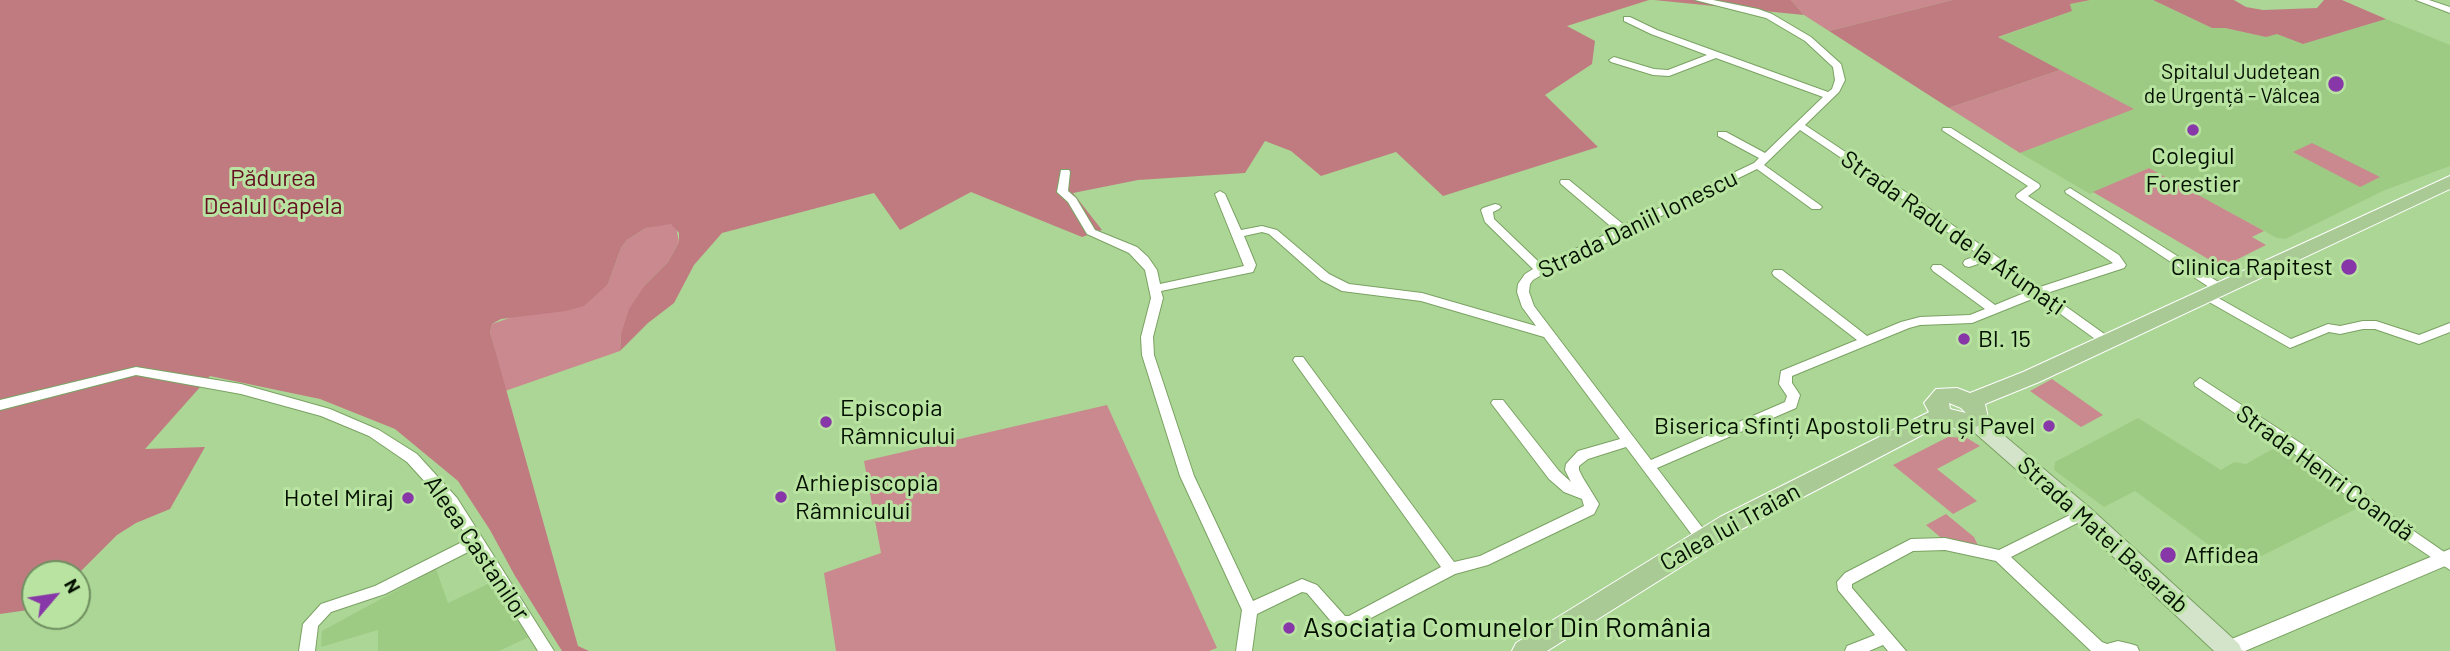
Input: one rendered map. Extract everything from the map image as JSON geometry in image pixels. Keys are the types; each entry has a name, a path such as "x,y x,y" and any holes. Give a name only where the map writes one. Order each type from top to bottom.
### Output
{"main road":[{"path":"1971,412 2031,377 2106,341 2450,183"},
{"name":"Calea lui Traian","path":"1525,651 1703,539 1942,415 1955,422 1971,412"},
{"name":"Strada Matei Basarab","path":"1971,412 2230,650"}],"street":[{"path":"1627,19 1654,32 1830,96 1840,80 1838,66 1808,39 1755,10 1699,0"},
{"path":"2420,0 2450,10"},
{"path":"1614,60 1653,72 1669,73 1715,55"},
{"name":"Strada Daniil Ionescu","path":"1703,539 1528,307 1523,292 1524,284 1529,277 1541,270 1762,161 1830,96"},
{"name":"Strada Radu de la Afumați","path":"1800,126 1906,197 2106,341"},
{"path":"1647,467 1791,405 1794,395 1785,384 1786,374 1920,321 1972,319 2038,292 2120,265 2120,262 2024,198 2022,193 2035,186 1947,130"},
{"path":"1722,134 1762,161 1816,207"},
{"path":"1065,173 1062,192 1072,200 1091,232 1140,255 1148,265 1157,288 1147,337 1151,364 1187,476 1250,610 1244,651"},
{"path":"1565,182 1623,231"},
{"path":"2070,191 2290,344 2328,328 2340,330 2362,324 2376,325 2419,340 2450,327"},
{"path":"1157,288 1248,269 1250,265 1220,194"},
{"path":"1495,207 1487,210 1489,220 1541,270"},
{"path":"1237,234 1254,229 1268,230 1325,277 1346,288 1433,300 1548,334"},
{"path":"1969,263 1988,256"},
{"path":"1937,268 1994,310"},
{"path":"1778,273 1866,341"},
{"path":"1299,360 1451,569"},
{"name":"Aleea Castanilor","path":"0,405 136,371 241,389 326,412 374,433 412,458 452,502 546,651"},
{"name":"Strada Henri Coandă","path":"2200,383 2297,448 2387,520 2448,559"},
{"path":"1497,403 1554,475 1569,488 1588,496"},
{"path":"1250,610 1302,585 1312,589 1340,621 1350,623 1451,569 1483,561 1588,510 1592,504 1577,480 1573,464 1583,455 1628,441"},
{"path":"2000,556 2082,514"},
{"path":"307,651 311,624 326,608 380,590 477,541"},
{"path":"1898,651 1845,590 1843,582 1911,545 1945,544 2000,556 2097,647 2107,651 2118,648 2131,651"},
{"path":"2230,650 2448,559"},
{"path":"1853,651 1886,637"}],"shaded area":[{"path":"1791,0 1952,0 1829,31 1804,15"},
{"path":"2090,0 2153,0 2212,28 2225,28 2266,37 2277,33 2303,44 2386,19 2450,45 2450,166 2385,190 2285,239 2277,238 2149,168 2090,194 2020,153 2133,109 1997,38 2072,11 2070,4"},
{"path":"2060,70 2134,109 2020,153 1949,108"},
{"path":"2312,143 2380,177 2360,187 2293,152"},
{"path":"2149,168 2264,231 2252,237 2266,245 2222,267 2093,192"},
{"path":"660,224 676,227 679,242 668,262 645,285 621,334 620,351 505,391 490,332 492,324 608,284 621,248 627,240 646,228"},
{"path":"2052,379 2103,415 2081,427 2030,391"},
{"path":"1107,405 1217,648 1209,651 836,651 824,573 881,553 864,461"},
{"path":"2138,418 2221,470 2234,462 2246,464 2285,442 2360,507 2239,567 2135,491 2104,507 2054,470 2055,462"},
{"path":"1948,437 1967,438 1980,446 1937,469 1977,501 1953,514 1893,465"},
{"path":"1946,514 1974,537 1981,552 1946,542 1926,525"},
{"path":"436,569 448,603 490,583 529,637 499,651 378,651 378,630 321,647 322,631"}],"green space":[{"name":"Pădurea Dealul Capela","path":"0,0 1649,0 1567,26 1595,41 1592,64 1545,95 1598,147 1443,196 1396,152 1321,176 1291,151 1265,141 1245,173 1138,180 1073,193 1102,230 1082,237 971,192 900,230 874,193 722,233 694,265 674,303 648,323 620,351 621,334 629,309 645,285 668,262 679,242 679,233 671,224 646,228 627,240 621,248 608,284 584,306 566,311 501,319 492,324 490,332 578,646 589,651 562,651 458,481 395,429 320,399 210,376 145,449 205,447 170,509 136,523 117,535 91,561 21,560 21,611 0,614"},
{"path":"1654,0 1791,0 1804,15"},
{"path":"1952,0 2090,0 2070,4 2072,11 1998,37 2060,70 1949,108 1829,31"},
{"path":"2153,0 2234,0 2246,7 2263,10 2317,8 2324,0 2342,0 2386,19 2303,44 2277,34 2266,37 2225,28 2212,28"}],"place":[{"name":"Spitalul Județean de Urgență - Vâlcea","path":"2336,84"},
{"name":"Colegiul Forestier","path":"2193,130"},
{"name":"Clinica Rapitest","path":"2349,267"},
{"name":"Bl. 15","path":"1964,339"},
{"name":"Episcopia Râmnicului","path":"826,422"},
{"name":"Biserica Sfinți Apostoli Petru și Pavel","path":"2049,426"},
{"name":"Arhiepiscopia Râmnicului","path":"781,497"},
{"name":"Hotel Miraj","path":"408,498"},
{"name":"Affidea","path":"2168,555"},
{"name":"Asociația Comunelor Din România","path":"1289,628"}]}
